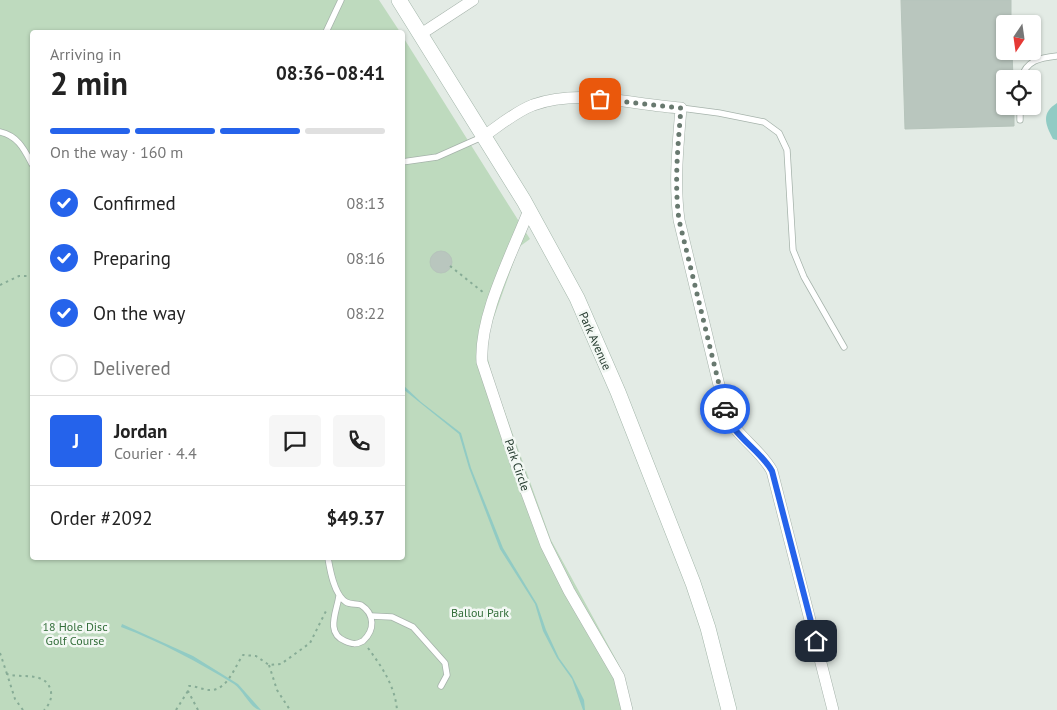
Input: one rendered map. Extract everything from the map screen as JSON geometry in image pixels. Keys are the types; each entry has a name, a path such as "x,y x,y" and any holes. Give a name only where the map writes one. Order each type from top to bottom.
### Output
{"main road":[{"name":"Park Avenue","path":"399,0 529,210 577,298 621,401 693,583 708,628 729,710"}],"street":[{"path":"421,34 473,0"},
{"path":"484,136 520,112 546,101 563,98 618,100 681,108 675,175 679,220 726,414 737,433 767,462 772,471 833,710"},
{"name":"Park Circle","path":"529,210 487,319 481,349 485,374 546,545 569,591 618,677 627,710"}],"lane":[{"path":"327,30 342,0"},
{"path":"1025,70 1033,61 1057,56"},
{"path":"681,108 764,122 779,133 787,150 793,250 804,277 844,347"},
{"path":"1020,115 1020,120"},
{"path":"0,132 15,138 22,145 30,160"},
{"path":"405,162 437,157 468,141 484,136"},
{"path":"329,560 339,596 344,601 366,608 371,616 372,628 364,641 352,644 340,639 335,634 333,622 339,596"},
{"path":"371,616 392,617 413,627 445,663 447,675 441,686"}],"path":[{"path":"450,266 483,292 495,297"},
{"path":"0,286 19,276 30,276"},
{"path":"269,665 281,664 310,643 324,613 330,605"},
{"path":"364,641 390,682 397,710"},
{"path":"0,653 21,709"},
{"path":"176,710 188,691 189,686 210,690 222,686 244,655 256,656 269,665 277,690 290,710"},
{"path":"7,674 22,677 34,676 46,682 51,693 50,700 44,710"},
{"path":"188,691 198,710"}],"green space":[{"name":"Ballou Park","path":"0,0 379,0 399,30 30,30 30,560 405,560 405,40 530,239 519,247 488,334 486,351 493,379 551,540 619,665 633,710 0,710"}],"water":[{"path":"1057,103 1057,140 1053,139 1046,119 1048,111"},
{"path":"405,387 461,433 471,468 503,548 537,604 559,658 572,676 584,700 585,710 583,710 572,679 557,658 543,631 535,604 500,549 469,468 459,434 405,391"},
{"path":"122,624 193,656 238,684 261,710 254,707 234,684 179,653 121,627"}],"building":[{"path":"901,0 1011,0 1011,15 996,15 996,60 1012,60 1013,70 996,70 996,115 1014,115 1014,126 905,129"},
{"path":"441,251 449,254 452,262 449,270 441,273 433,270 430,262 433,254"}],"way so far":[{"path":"600,99 681,108 675,175 679,220 725,409"}],"route":[{"path":"725,409 737,433 767,462 772,471 816,641"}],"park label":[{"name":"18 Hole Disc Golf Course","path":"75,634"}]}
